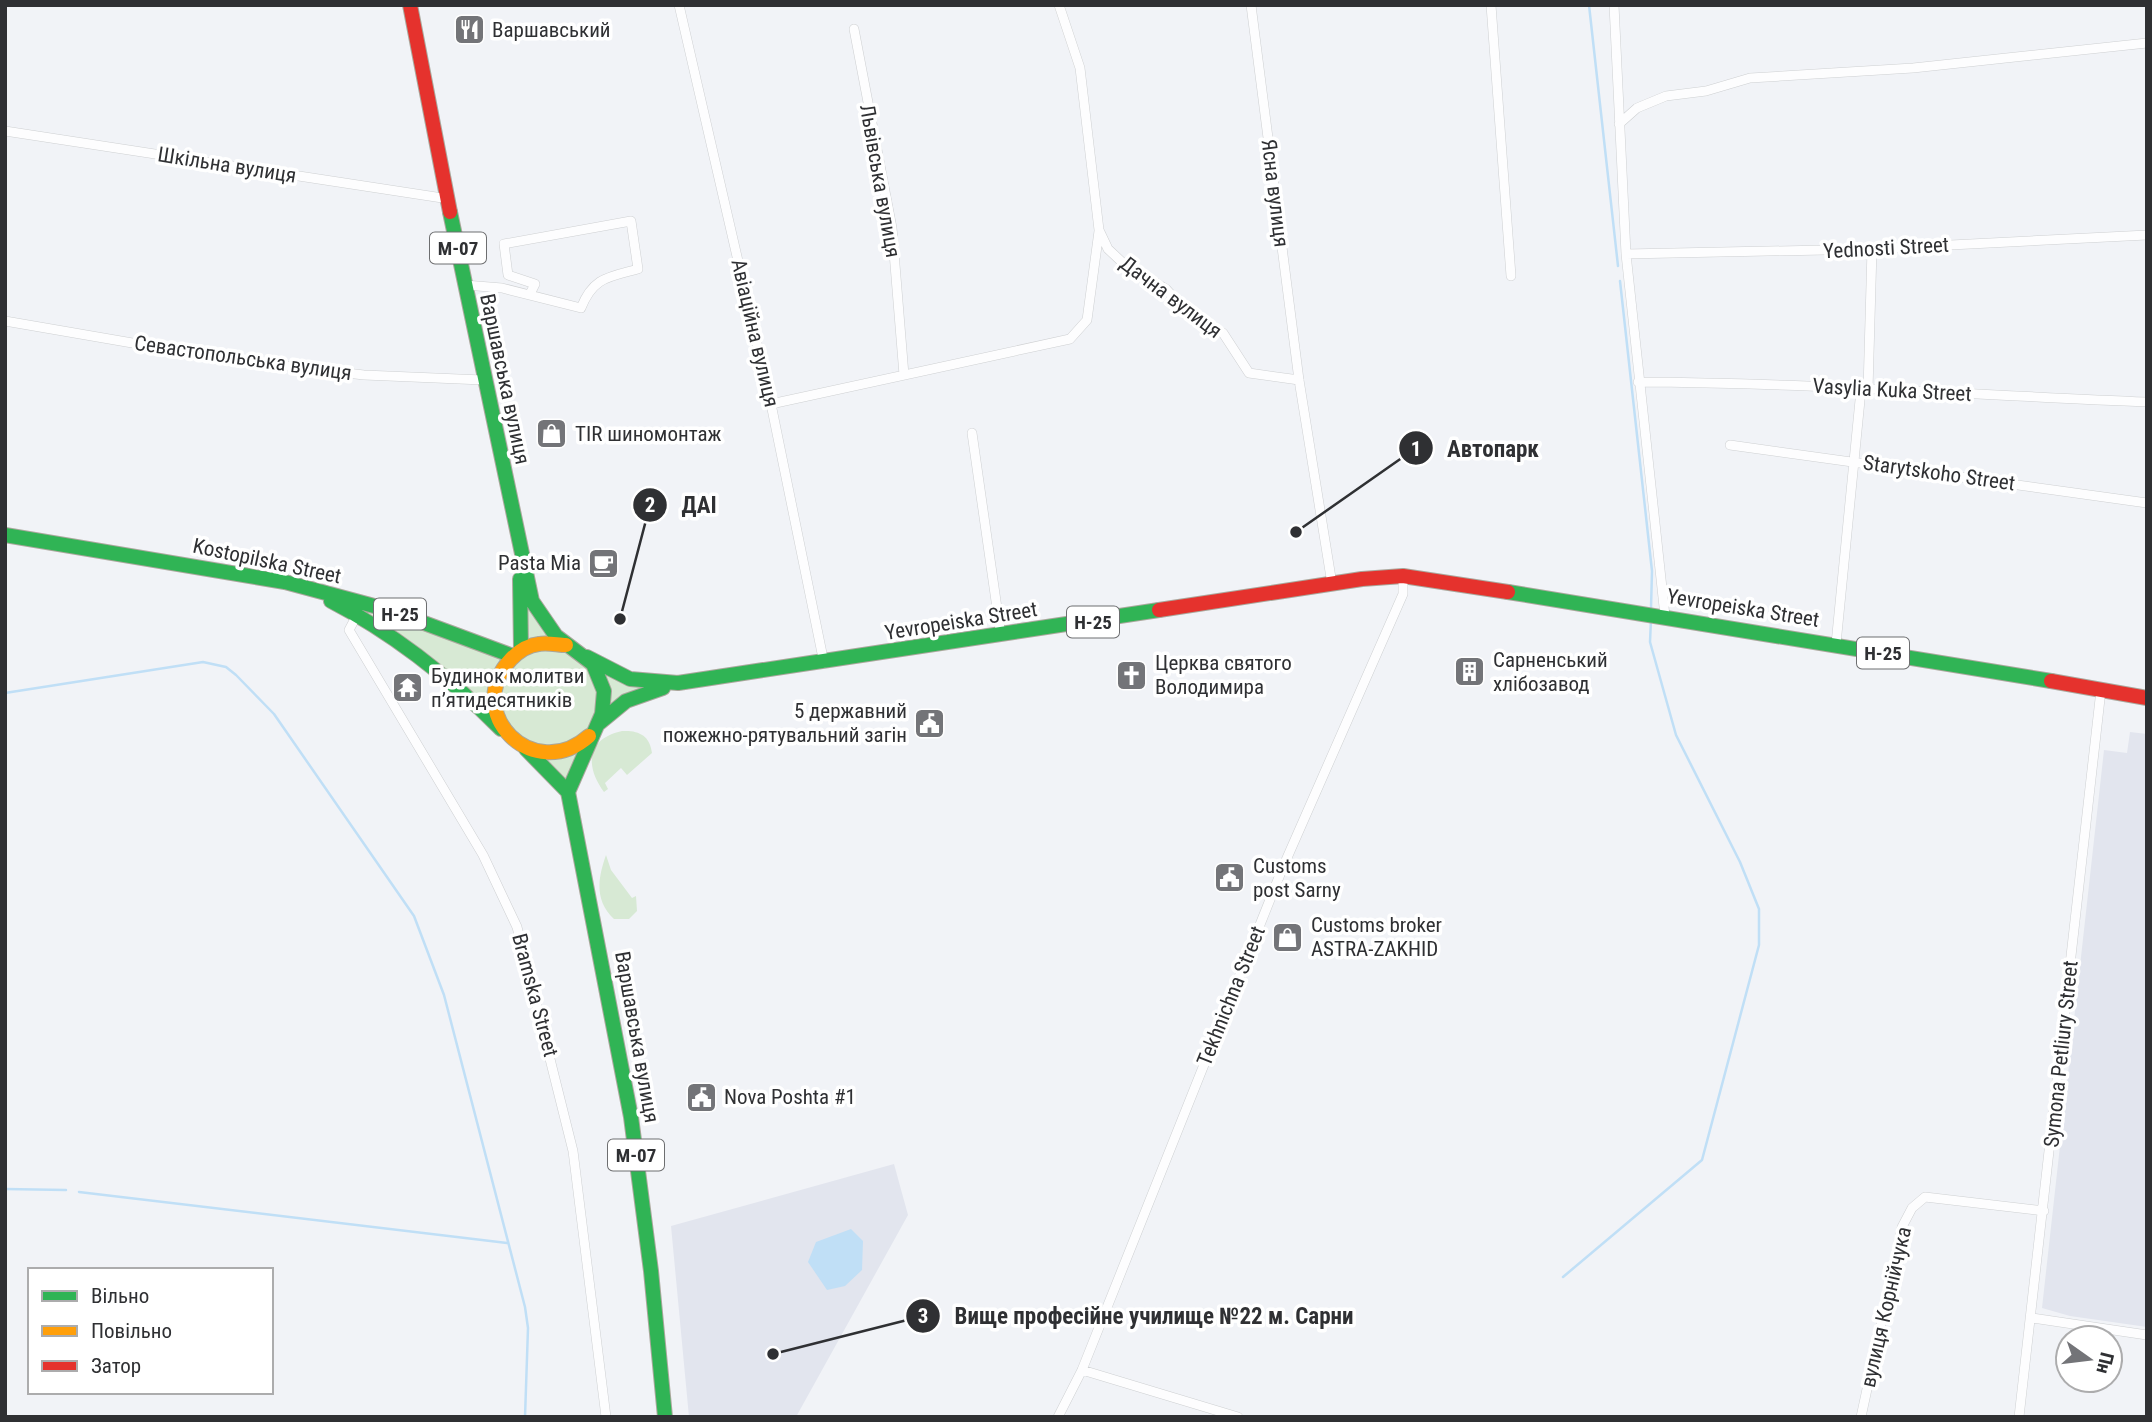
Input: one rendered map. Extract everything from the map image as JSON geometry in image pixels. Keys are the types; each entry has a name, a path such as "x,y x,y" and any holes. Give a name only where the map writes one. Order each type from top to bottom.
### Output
{"main road":[{"name":"Варшавська вулиця","path":"410,5 520,556"},
{"name":"Kostopilska Street","path":"5,535 285,582 389,610 517,653"},
{"name":"М-07","path":"520,556 531,601 547,626 586,657 597,670 604,691 595,729 568,792"},
{"name":"М-07","path":"517,653 520,556"},
{"name":"Yevropeiska Street","path":"586,657 622,679 637,683 678,683 1332,584 1403,576 1836,644 2147,698"},
{"name":"Н-25","path":"285,582 358,615 426,660 509,736"},
{"path":"568,792 526,748 509,736 496,713 495,687 505,664 517,653 548,642 569,646"},
{"name":"Yevropeiska Street","path":"595,729 626,701 678,683"},
{"name":"Н-25","path":"526,748 556,753 578,746 595,729"},
{"name":"Варшавська вулиця","path":"568,792 631,1117 651,1271 665,1417"}],"street":[{"name":"Авіаційна вулиця","path":"679,5 771,404 824,663"},
{"name":"Дачна вулиця","path":"1059,5 1080,68 1099,230 1108,249 1123,263 1166,289 1188,313 1223,333 1250,373 1299,380"},
{"name":"Ясна вулиця","path":"1251,5 1299,380"},
{"path":"1614,5 1626,254 1657,615"},
{"path":"1493,8 1511,276"},
{"name":"Львівська вулиця","path":"854,29 892,228 904,375"},
{"path":"1619,124 1637,108 1666,96 1706,91 1750,78 1913,68 2147,43"},
{"name":"Шкільна вулиця","path":"5,131 449,199"},
{"path":"465,285 530,294 581,308 587,292 599,280 638,269 631,221 504,244 508,275 535,284 530,294"},
{"path":"771,404 1070,339 1087,320 1099,230"},
{"name":"Yednosti Street","path":"1626,254 1872,249 2147,235"},
{"path":"1836,644 1853,461 1865,390 1872,249"},
{"name":"Севастопольська вулиця","path":"5,321 238,360 364,375 483,380"},
{"path":"1299,380 1332,584"},
{"name":"Vasylia Kuka Street","path":"1638,382 1754,383 2147,402"},
{"path":"972,433 1001,636"},
{"name":"Starytskoho Street","path":"1730,445 2147,503"},
{"name":"Tekhnichna Street","path":"1058,1417 1082,1370 1283,867 1403,594 1403,576"},
{"name":"Bramska Street","path":"358,615 349,630 483,855 517,927 573,1151 606,1417"},
{"name":"Symona Petliury Street","path":"2019,1417 2101,690"},
{"name":"вулиця Корнійчука","path":"1861,1417 1902,1227 1912,1208 1925,1197 2044,1211"},
{"path":"2032,1318 2147,1335"},
{"path":"1082,1370 1238,1417"}],"shaded area":[{"path":"2130,732 2147,734 2147,1327 2070,1316 2042,1308 2104,750 2127,753"},
{"path":"894,1164 908,1215 796,1417 689,1417 671,1226"}],"green space":[{"path":"519,585 569,646 656,685 598,724 568,792 483,710 342,606 389,610 513,656"},
{"path":"622,731 633,731 642,735 649,742 652,753 627,775 621,768 605,783 608,789 604,792 594,773 592,755 601,740"},
{"path":"606,855 611,870 632,898 636,896 637,911 629,919 614,919 603,904 600,880"}],"water":[{"path":"851,1229 863,1241 862,1270 845,1286 827,1290 808,1262 816,1242"}],"waterway":[{"path":"1589,5 1618,266"},
{"path":"1620,281 1652,571 1651,608"},
{"path":"1563,1277 1702,1160 1759,945 1759,909 1740,862 1676,735 1650,642 1651,619"},
{"path":"5,693 203,662 226,667 274,714 414,916 444,995 525,1307 528,1328 525,1417"},
{"path":"5,1189 66,1190"},
{"path":"79,1192 507,1243"}],"traffic: fast":[{"path":"450,212 532,601 556,636 593,664 604,691 602,714 568,792"},
{"path":"5,535 285,582 389,610 513,656"},
{"path":"520,579 521,650"},
{"path":"1508,592 2051,681"},
{"path":"331,601 421,658 501,729"},
{"path":"587,657 630,679 678,683 1159,610"},
{"path":"598,724 626,701 663,688"},
{"path":"526,749 568,792"},
{"path":"568,792 631,1117 651,1271 665,1417"}],"traffic: slow":[{"path":"566,645 535,645 511,659 498,680 494,701 499,720 511,736 527,747 547,752 568,749 589,736"}],"traffic: jam":[{"path":"410,5 450,212"},
{"path":"1159,610 1362,579 1403,576 1508,592"},
{"path":"2051,681 2147,698"}],"place":[{"name":"Варшавський","path":"469,30"},
{"name":"TIR шиномонтаж","path":"552,434"},
{"name":"Автопарк","path":"1296,532"},
{"name":"Pasta Mia","path":"604,563"},
{"name":"ДАІ","path":"620,619"},
{"name":"Сарненський хлібозавод","path":"1470,672"},
{"name":"Церква святого Володимира","path":"1132,675"},
{"name":"Будинок молитви п’ятидесятників","path":"408,688"},
{"name":"5 державний пожежно-рятувальний загін","path":"930,723"},
{"name":"Customs post Sarny","path":"1230,878"},
{"name":"Customs broker ASTRA-ZAKHID","path":"1288,937"},
{"name":"Nova Poshta #1","path":"701,1097"},
{"name":"Вище професійне училище №22 м. Сарни","path":"773,1354"}]}
